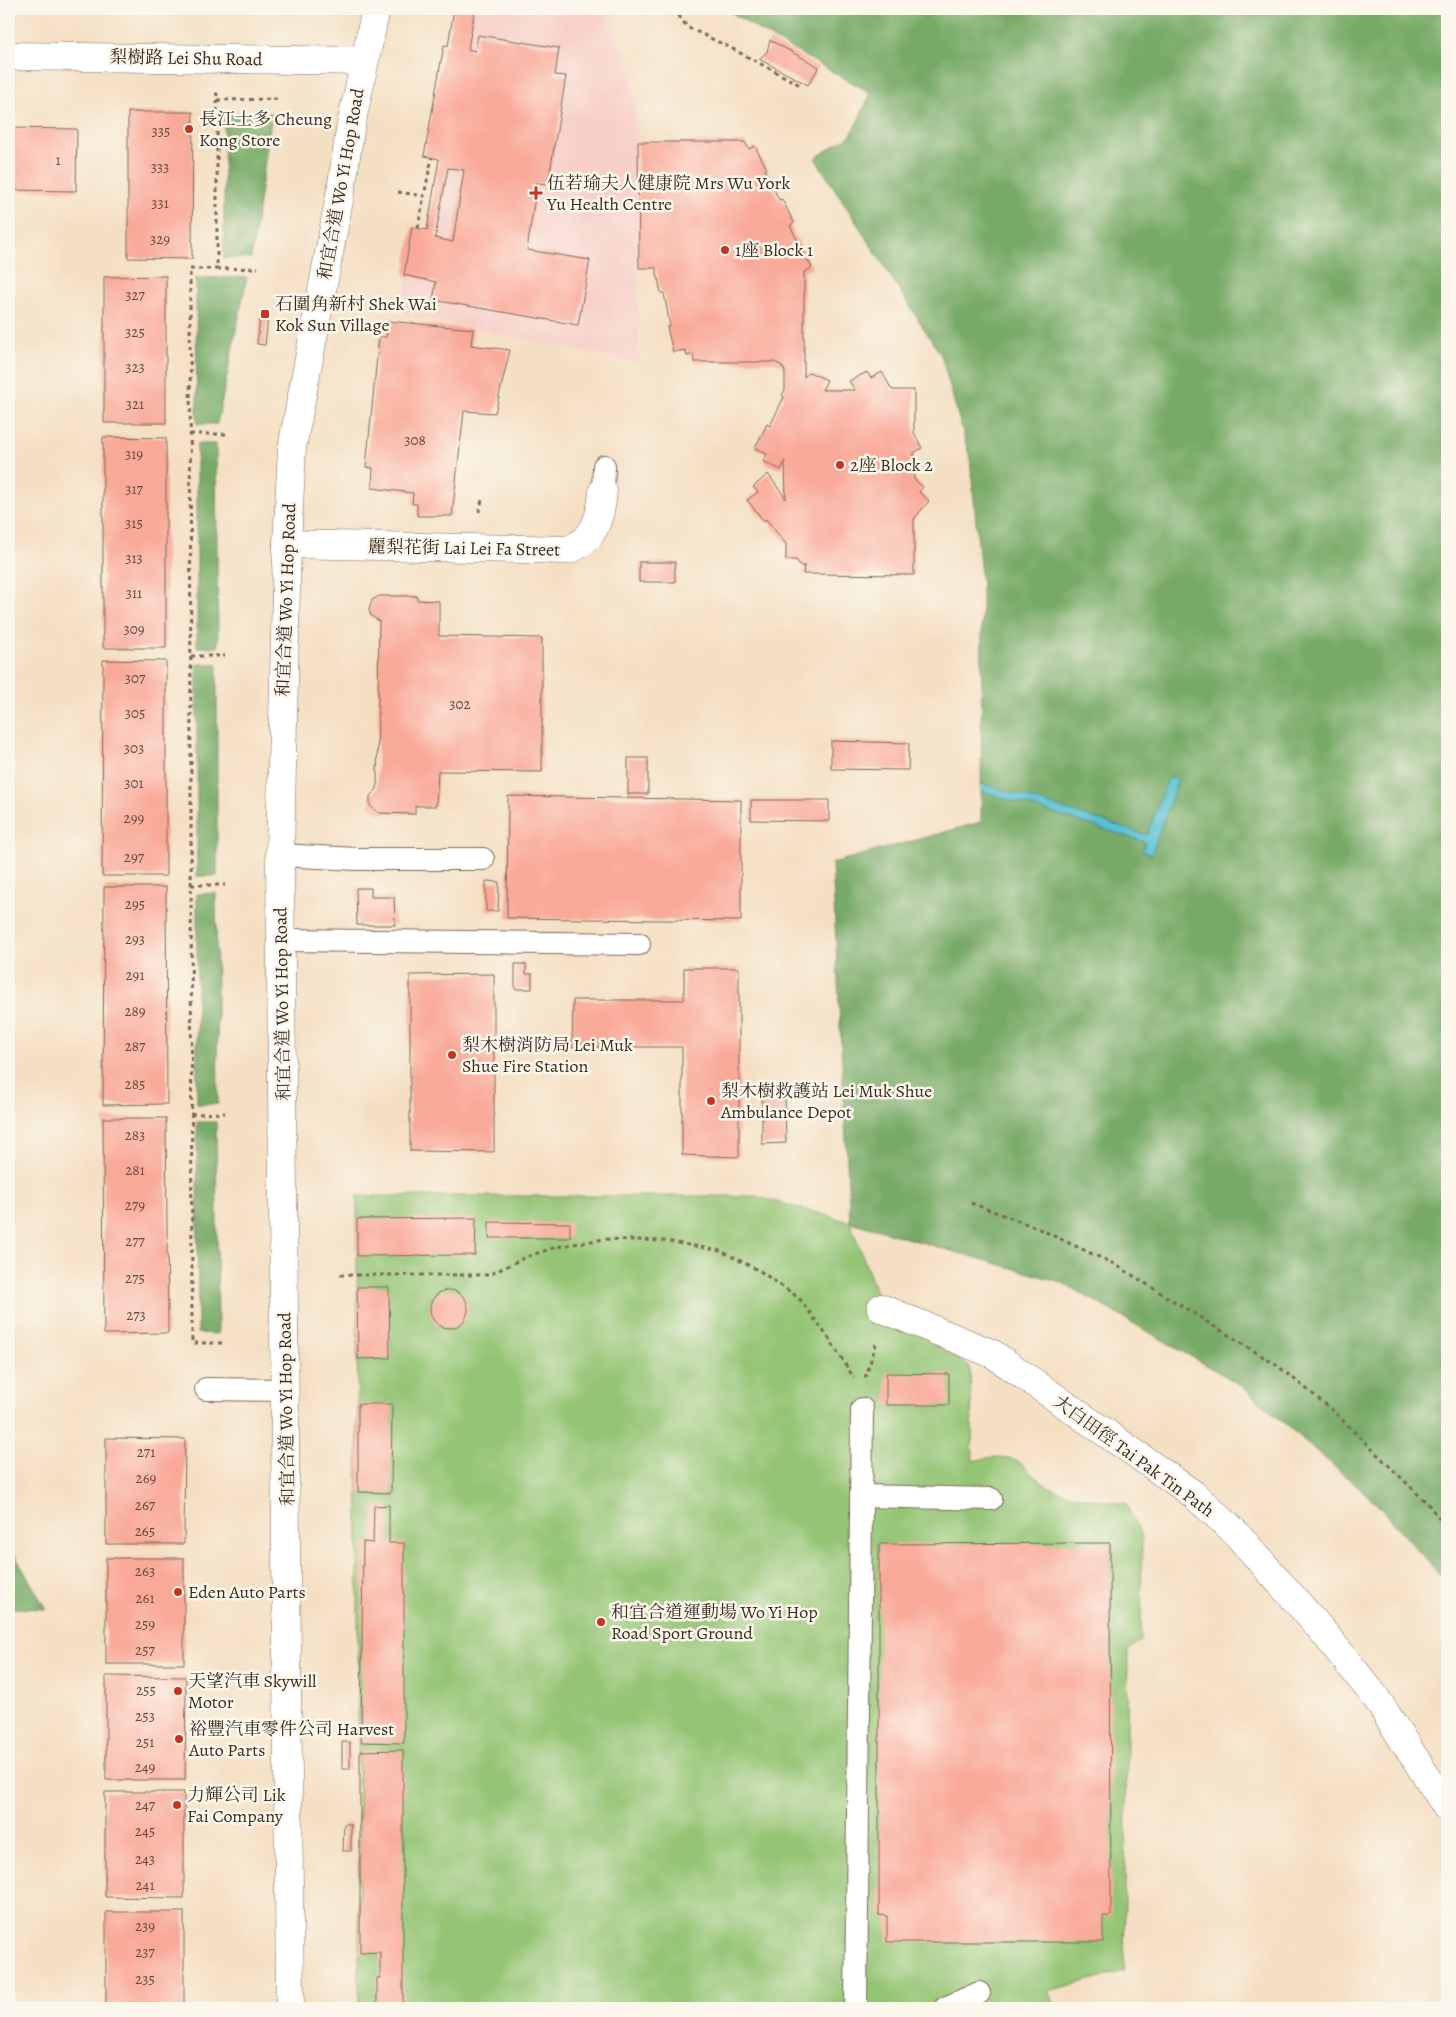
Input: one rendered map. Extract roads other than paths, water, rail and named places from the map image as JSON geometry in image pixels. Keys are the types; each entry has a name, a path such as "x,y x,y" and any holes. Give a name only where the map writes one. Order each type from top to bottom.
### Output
{"main road":[{"name":"和宜合道 Wo Yi Hop Road","path":"290,2008 280,855 287,544 292,448 341,190 350,130 376,9"},
{"name":"梨樹路 Lei Shu Road","path":"9,56 364,61"},
{"name":"麗梨花街 Lai Lei Fa Street","path":"287,544 567,550 577,547 589,537 597,522 602,506 603,478"},
{"name":"大白田徑 Tai Pak Tin Path","path":"881,1308 993,1354 1193,1494 1234,1531 1320,1628 1374,1695 1447,1808"}],"lane":[{"path":"280,855 357,859 483,859"},
{"path":"282,940 639,944"},
{"path":"206,1389 286,1390"},
{"path":"856,2008 862,1410"},
{"path":"861,1496 991,1499"},
{"path":"945,2008 980,1993"}],"water":[{"path":"1169,776 1178,780 1151,855 1142,851 1145,842 981,791 981,783 1147,835"}],"place":[{"name":"長江士多 Cheung Kong Store","path":"189,129"},
{"name":"伍若瑜夫人健康院 Mrs Wu York Yu Health Centre","path":"536,193"},
{"name":"1座 Block 1","path":"725,250"},
{"name":"石圍角新村 Shek Wai Kok Sun Village","path":"265,314"},
{"name":"2座 Block 2","path":"840,465"},
{"name":"梨木樹消防局 Lei Muk Shue Fire Station","path":"452,1055"},
{"name":"梨木樹救護站 Lei Muk Shue Ambulance Depot","path":"711,1101"},
{"name":"Eden Auto Parts","path":"178,1592"},
{"name":"和宜合道運動場 Wo Yi Hop Road Sport Ground","path":"601,1622"},
{"name":"天望汽車 Skywill Motor","path":"178,1691"},
{"name":"裕豐汽車零件公司 Harvest Auto Parts","path":"179,1739"},
{"name":"力輝公司 Lik Fai Company","path":"177,1805"}]}
